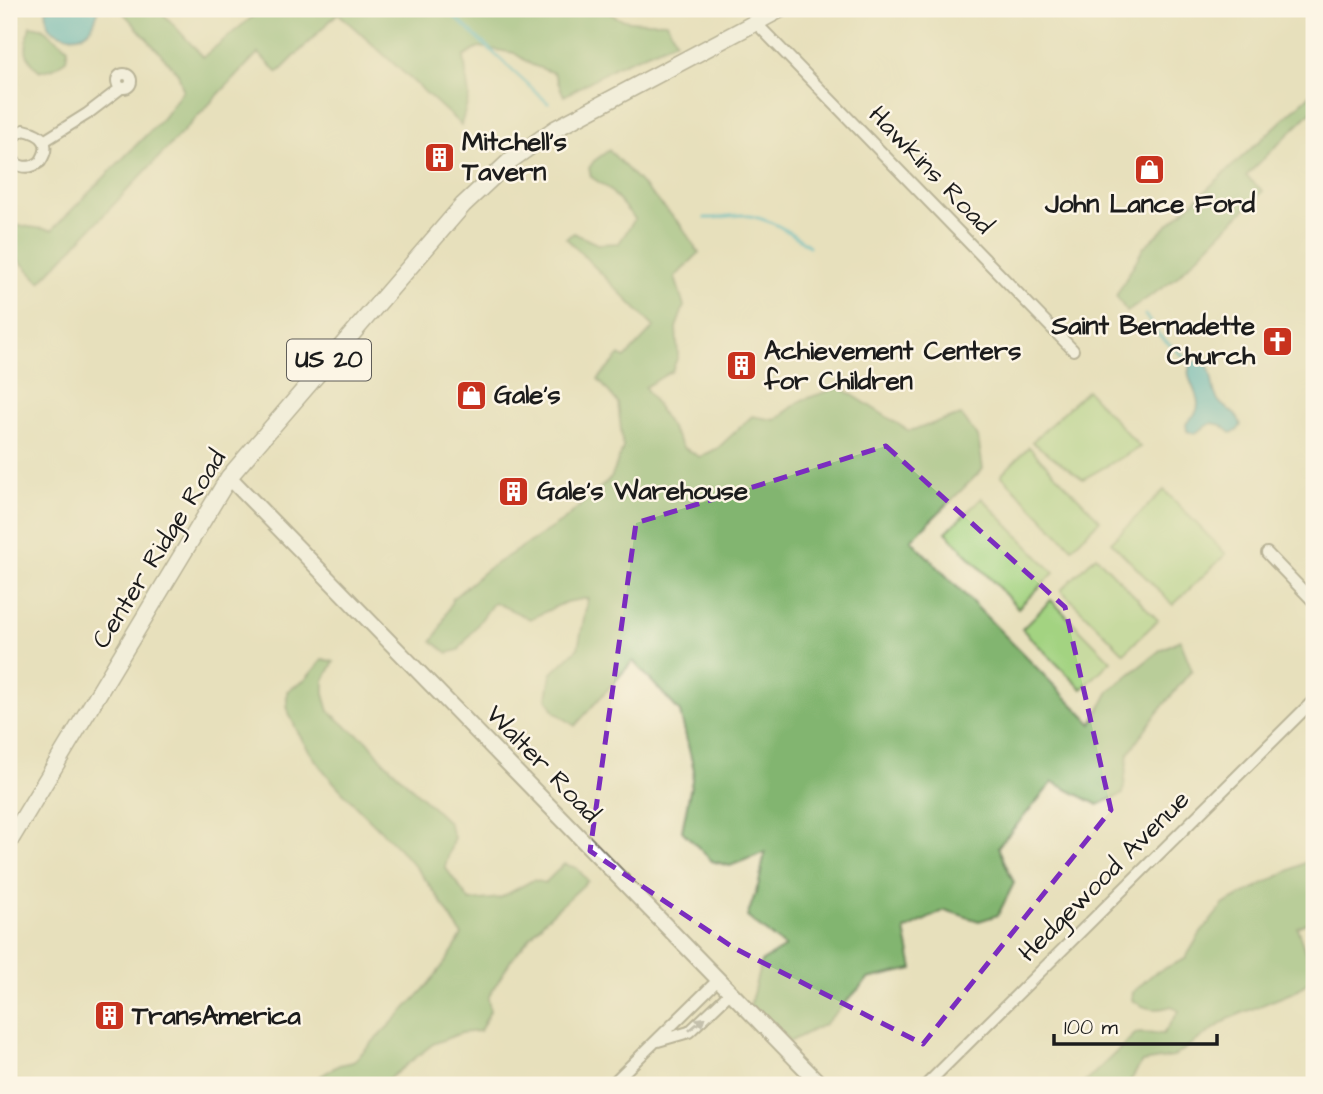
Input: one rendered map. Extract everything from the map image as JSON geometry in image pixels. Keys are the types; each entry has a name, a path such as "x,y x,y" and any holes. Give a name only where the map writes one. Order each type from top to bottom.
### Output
{"main road":[{"name":"Center Ridge Road","path":"9,842 229,477 463,205 493,175 555,129 781,9"}],"street":[{"name":"Hawkins Road","path":"755,22 1073,350"},
{"path":"44,141 87,114 121,88"},
{"path":"9,153 18,166 34,166 44,156 44,141 37,132 24,130 10,137"},
{"name":"Walter Road","path":"229,477 821,1085"},
{"path":"1267,553 1314,602"},
{"name":"Hedgewood Avenue","path":"926,1085 1314,700"},
{"path":"611,1085 719,979"},
{"path":"655,1042 689,1032 731,992"}],"highlighted area":[{"path":"886,446 1065,607 1111,810 923,1044 734,948 590,851 636,523"}],"green space":[{"path":"120,9 159,9 203,57 262,9 291,13 295,9 607,9 618,18 626,20 667,22 676,41 617,66 564,96 554,73 532,65 514,53 479,47 464,57 469,97 461,125 338,13 278,73 258,53 40,282 9,250 9,221 14,225 52,230 163,118 183,90 178,73"},
{"path":"30,26 42,28 68,48 66,60 52,69 40,71 34,66 26,51"},
{"path":"1314,91 1314,109 1246,176 1263,191 1175,279 1127,312 1116,296 1144,247"},
{"path":"609,150 681,225 699,253 675,277 684,306 676,328 678,356 672,371 645,387 683,447 700,457 718,448 752,416 775,420 802,400 840,387 909,431 961,415 978,437 983,469 911,540 1092,724 1109,691 1160,650 1180,640 1192,670 1128,754 1123,794 1098,805 1053,782 998,847 1014,883 998,915 979,921 945,910 905,930 913,969 868,979 825,1024 785,1044 750,1006 761,962 785,947 747,917 759,883 765,852 730,866 712,861 682,831 694,770 680,712 633,661 575,726 555,712 547,698 551,674 578,648 588,598 566,602 530,619 494,602 459,650 448,653 432,641 453,598 486,570 564,520 611,478 623,448 618,403 598,379 620,355 625,358 654,327 566,238 574,233 597,244 619,243 635,219 609,189 591,177 589,168"},
{"path":"1087,390 1140,447 1083,479 1032,442"},
{"path":"1029,447 1100,520 1072,548 1001,475"},
{"path":"1164,490 1226,554 1173,605 1111,542"},
{"path":"982,498 1054,573 1018,608 946,532"},
{"path":"1096,556 1158,620 1124,653 1061,590"},
{"path":"1051,600 1111,661 1082,689 1022,629"},
{"path":"323,659 334,662 324,680 324,694 329,711 368,741 383,760 448,822 454,837 445,867 470,901 500,898 533,880 545,883 564,864 577,868 588,881 543,922 511,960 488,998 490,1011 480,1031 461,1033 433,1044 381,1085 306,1085 339,1065 353,1062 426,987 462,935 417,869 329,777 300,736 288,710 287,691 305,680"},
{"path":"1314,858 1314,920 1297,927 1314,978 1294,992 1230,1018 1173,1057 1142,1062 1128,1085 1082,1085 1136,1033 1163,1034 1179,1011 1172,1006 1156,1009 1142,1006 1132,1000 1133,992 1154,973 1185,959 1200,934 1224,904"}],"water":[{"path":"46,9 99,9 89,30 74,36 62,34 48,26"},
{"path":"1194,361 1208,366 1218,400 1239,420 1241,425 1237,431 1231,433 1221,425 1212,423 1194,434 1187,431 1186,424 1196,412 1198,404 1189,372"}],"waterway":[{"path":"446,9 548,103"},
{"path":"705,218 739,215 762,219 809,246"},
{"path":"1145,315 1159,335 1191,363"}],"place":[{"name":"Mitchell's Tavern","path":"439,157"},
{"name":"John Lance Ford","path":"1150,169"},
{"name":"Saint Bernadette Church","path":"1278,341"},
{"name":"Achievement Centers for Children","path":"741,366"},
{"name":"Gale's","path":"471,395"},
{"name":"Gale's Warehouse","path":"514,491"},
{"name":"TransAmerica","path":"109,1016"}]}
